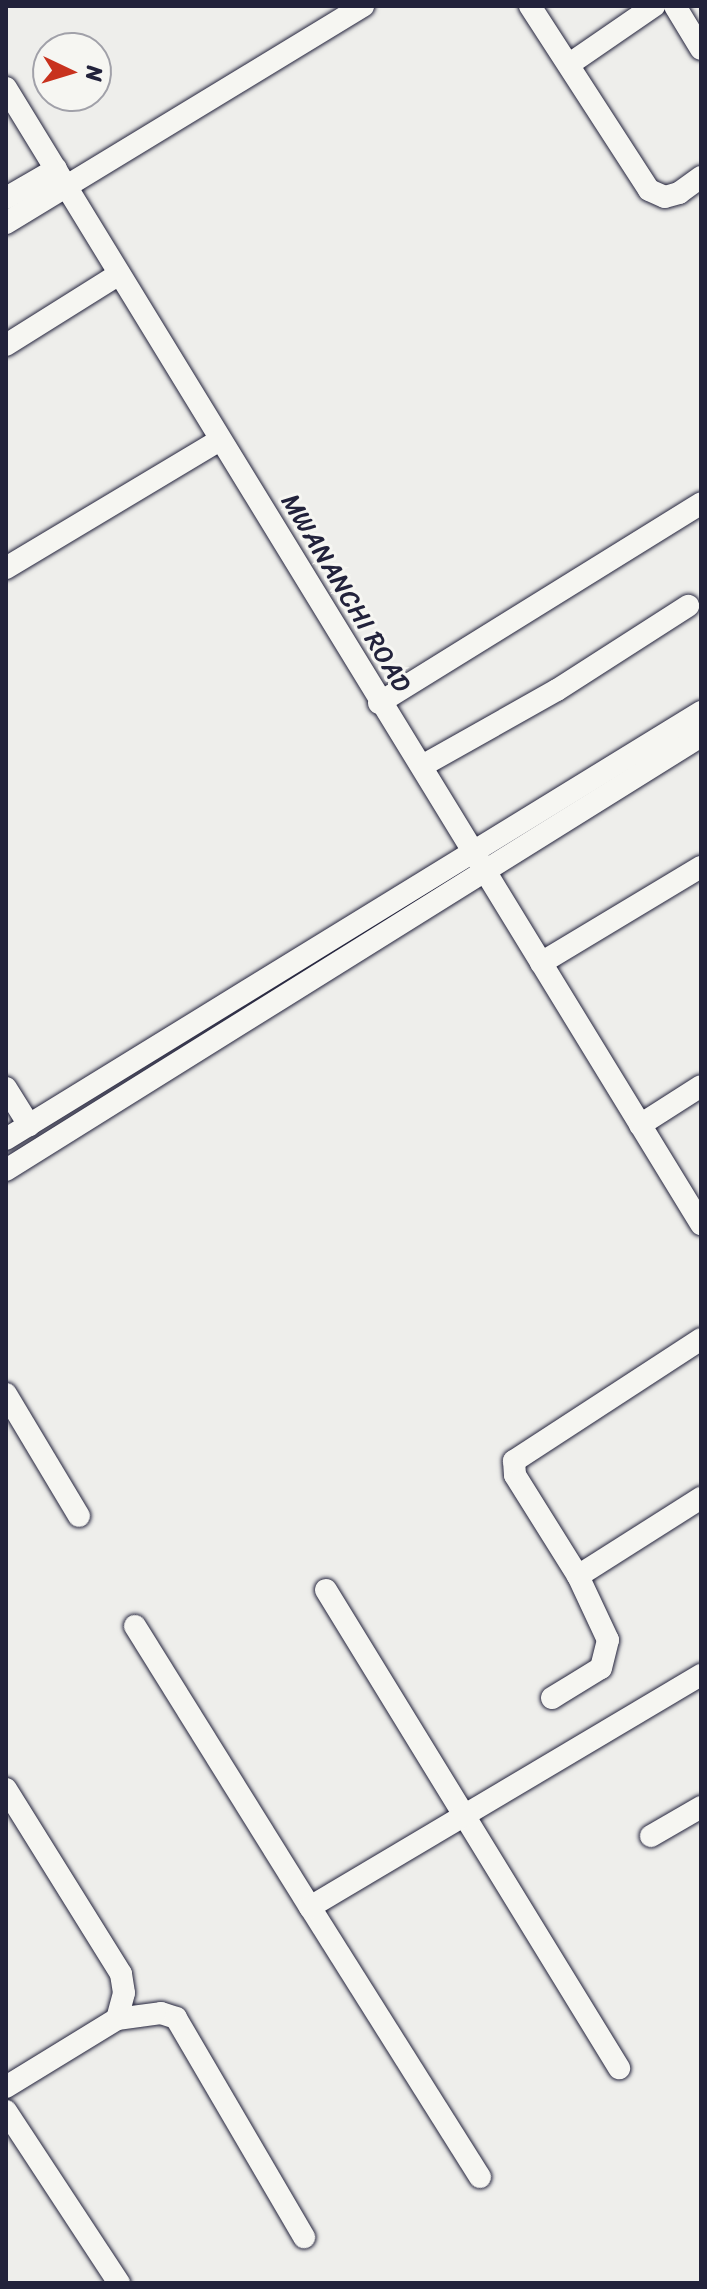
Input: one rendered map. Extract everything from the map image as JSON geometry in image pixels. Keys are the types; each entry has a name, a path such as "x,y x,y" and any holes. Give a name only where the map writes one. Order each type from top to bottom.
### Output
{"street":[{"path":"6,198 61,177 363,6"},
{"path":"530,6 571,63 649,190 665,197 679,193 701,177"},
{"path":"571,63 654,6"},
{"path":"675,6 701,49"},
{"name":"MWANANCHI ROAD","path":"6,88 379,703 422,766 701,1224"},
{"path":"6,223 61,177"},
{"path":"6,345 119,274"},
{"path":"6,568 220,440"},
{"path":"379,703 701,503"},
{"path":"422,766 557,690 688,606"},
{"path":"6,1170 701,712"},
{"path":"6,1139 478,860 701,736"},
{"path":"541,963 701,867"},
{"path":"640,1125 701,1086"},
{"path":"6,1088 29,1125"},
{"path":"552,1698 601,1668 610,1650 578,1576 515,1475 514,1461 701,1339"},
{"path":"6,1394 79,1516"},
{"path":"578,1576 701,1498"},
{"path":"326,1590 619,2068"},
{"path":"135,1626 480,2177"},
{"path":"310,1907 701,1675"},
{"path":"6,1789 121,1974 124,1993 117,2019"},
{"path":"651,1836 701,1807"},
{"path":"6,2087 117,2019 161,2013 176,2018 304,2237"},
{"path":"6,2111 119,2283"}]}
